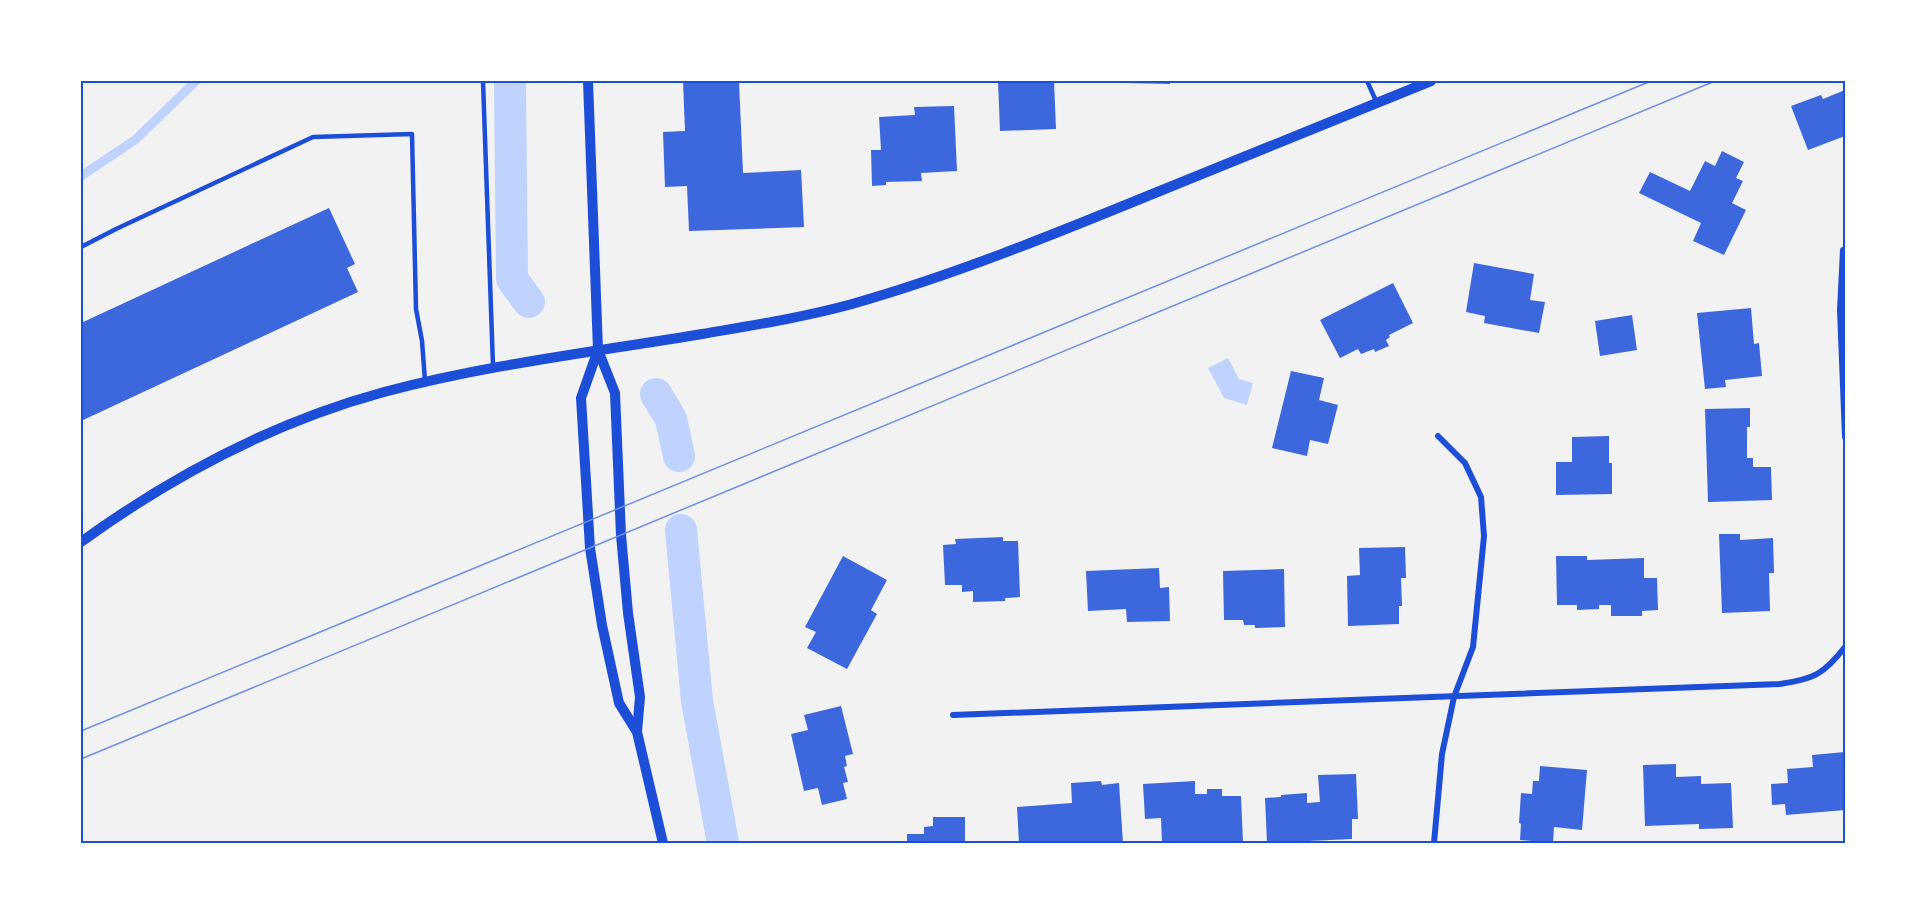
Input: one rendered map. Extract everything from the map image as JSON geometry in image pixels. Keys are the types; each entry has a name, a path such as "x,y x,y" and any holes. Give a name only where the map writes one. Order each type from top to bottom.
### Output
{"street":[{"path":"588,81 598,350 615,393 621,535 628,613 640,697 637,732 663,843"},
{"path":"81,542 175,481 257,438 335,408 380,393 425,382 805,315 896,290 1016,249 1431,81"},
{"path":"1844,250 1840,310 1845,437"},
{"path":"598,350 581,398 590,539 602,625 619,703 637,732"},
{"path":"1434,843 1442,754 1454,697 1473,647 1484,537 1481,497 1465,463 1438,436"},
{"path":"953,715 1780,684 1806,681 1830,666 1845,647"}],"lane":[{"path":"483,81 494,369"},
{"path":"1367,81 1377,103"},
{"path":"81,247 313,137 412,134 416,309 422,341 425,382"}],"water":[{"path":"1228,358 1239,379 1253,383 1247,405 1224,398 1208,368"}],"building":[{"path":"683,81 739,81 743,173 801,170 804,227 689,231 687,186 665,187 663,132 685,131"},
{"path":"998,81 1054,81 1056,129 1000,131"},
{"path":"1126,81 1170,81 1170,84 1126,83"},
{"path":"1845,90 1845,136 1808,150 1791,106 1821,95 1823,99"},
{"path":"954,106 957,171 921,173 922,181 886,182 886,185 872,186 871,150 881,150 879,117 915,115 914,107"},
{"path":"1722,151 1744,162 1736,178 1743,181 1732,203 1746,210 1724,255 1693,241 1701,223 1639,193 1650,172 1690,191 1705,161 1715,166"},
{"path":"329,208 355,264 347,268 358,292 81,421 81,323"},
{"path":"1474,263 1534,274 1530,300 1545,302 1539,333 1484,323 1485,316 1466,312"},
{"path":"1393,283 1413,323 1389,335 1390,337 1386,340 1389,346 1375,352 1374,349 1361,354 1358,349 1340,358 1320,320"},
{"path":"1751,308 1754,344 1759,343 1762,376 1725,380 1726,387 1705,389 1697,313"},
{"path":"1632,315 1637,350 1600,356 1595,321"},
{"path":"1291,371 1324,378 1319,400 1338,405 1328,444 1310,440 1307,456 1272,448"},
{"path":"1750,408 1750,427 1747,427 1747,458 1753,458 1753,467 1771,467 1772,500 1708,502 1705,409"},
{"path":"1609,436 1612,494 1556,495 1556,462 1572,462 1572,437"},
{"path":"1719,534 1740,534 1740,540 1773,538 1774,573 1769,573 1770,611 1722,613"},
{"path":"1003,537 1003,541 1018,541 1020,597 1005,598 1005,601 973,602 973,591 962,592 962,585 945,585 943,545 956,544 955,539"},
{"path":"1405,547 1406,578 1401,578 1402,606 1399,606 1399,624 1348,626 1347,576 1360,575 1359,548"},
{"path":"843,556 887,580 871,610 877,614 847,669 807,648 816,632 805,627"},
{"path":"1556,556 1587,556 1587,560 1644,558 1644,578 1657,578 1658,610 1642,611 1642,616 1611,616 1611,605 1599,605 1599,609 1577,610 1577,605 1557,605"},
{"path":"1159,568 1160,588 1169,587 1170,621 1127,622 1126,609 1088,611 1086,571"},
{"path":"1284,569 1285,627 1255,628 1255,625 1244,625 1243,620 1224,620 1223,571"},
{"path":"841,706 853,754 845,756 847,766 844,767 848,782 843,783 847,799 822,805 818,788 804,791 791,734 808,730 804,715"},
{"path":"1845,752 1845,810 1786,815 1785,804 1772,805 1771,784 1788,783 1787,769 1813,767 1812,755"},
{"path":"1676,764 1676,777 1701,776 1701,784 1731,783 1733,828 1699,829 1699,824 1645,826 1643,765"},
{"path":"1540,766 1587,770 1582,830 1554,827 1553,843 1520,840 1521,793 1532,794 1533,781 1539,781"},
{"path":"1356,774 1358,819 1352,819 1352,839 1267,843 1265,798 1307,793 1307,803 1320,802 1318,775"},
{"path":"1101,781 1102,785 1119,783 1123,843 1019,843 1017,807 1072,803 1071,783"},
{"path":"1195,781 1195,794 1207,794 1207,789 1222,789 1222,796 1241,796 1243,843 1162,843 1161,818 1145,819 1143,784"},
{"path":"933,817 965,817 965,843 907,843 907,834 924,834 924,827 933,826"}],"waterway":[{"path":"81,176 135,140 196,81"},
{"path":"510,81 512,279 529,302"},
{"path":"656,394 671,419 679,456"},
{"path":"681,530 697,701 723,843"}],"tram line":[{"path":"81,731 1651,81"},
{"path":"81,759 1715,81"}]}
